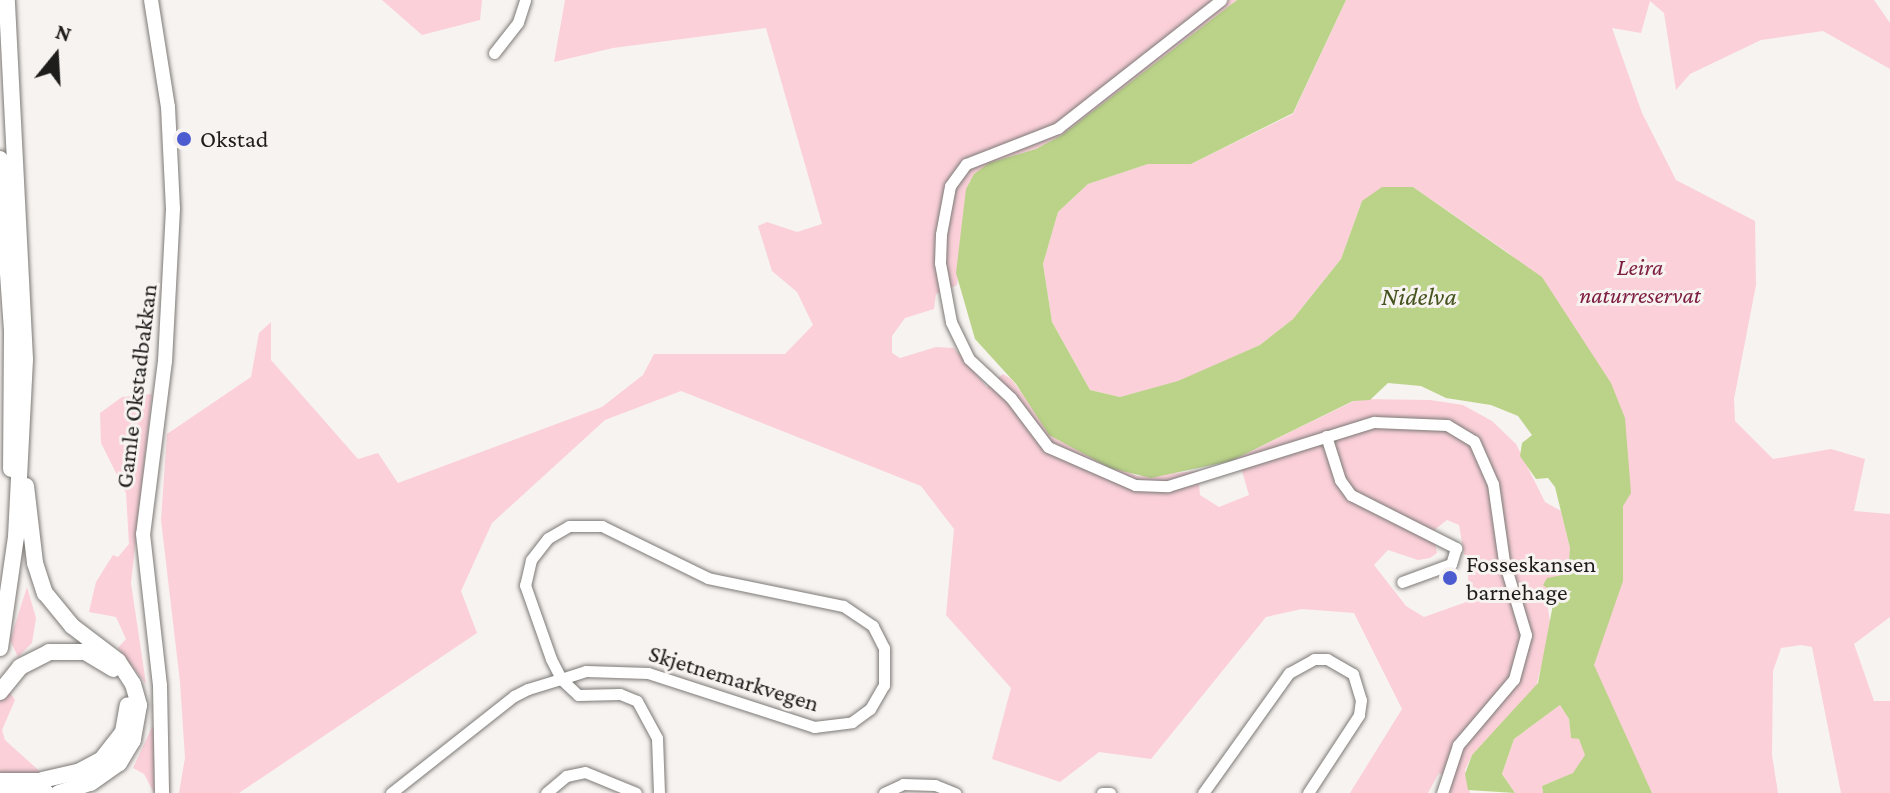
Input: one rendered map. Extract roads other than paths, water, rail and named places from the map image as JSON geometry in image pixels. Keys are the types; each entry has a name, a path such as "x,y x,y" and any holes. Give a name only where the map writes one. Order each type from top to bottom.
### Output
{"highway":[{"path":"0,648 21,465 24,286 7,0"},
{"path":"0,159 12,332 10,434 0,589"},
{"path":"0,469 10,434"},
{"path":"21,465 45,593 60,615 118,661 139,705 133,740 119,763 90,783 57,793 43,790"},
{"path":"0,692 28,661 66,650 105,662 124,688 127,722 112,749 78,772 43,790"}],"main road":[{"name":"Gamle Okstadbakkan","path":"151,0 168,107 173,209 165,361 143,534 160,686 162,793"},
{"name":"Gamle Okstadbakkan","path":"156,793 161,777"},
{"path":"0,780 43,790"},
{"path":"0,793 43,790"}],"street":[{"path":"494,53 518,22 525,0"},
{"path":"1221,0 1058,128 966,164 950,186 941,234 940,263 951,322 969,359 1011,398 1034,434 1048,447 1111,478 1168,486 1326,436 1388,420 1447,425 1474,441 1489,469 1506,573 1524,619 1526,646 1510,686 1458,745 1442,793"},
{"path":"1326,436 1340,480 1351,495 1456,548 1451,564 1402,582"},
{"name":"Skjetnemarkvegen","path":"391,793 514,696 561,679 604,669 648,673 826,729 852,722 870,709 884,685 886,659 880,636 864,616 833,604 708,578 615,531 584,523 548,538 531,560 526,579 529,607 561,679"},
{"path":"1203,793 1289,673 1314,659 1327,659 1353,674 1361,700 1359,715 1308,793"},
{"path":"561,679 578,695 620,694 637,701 657,738 659,793"},
{"path":"546,793 556,781 585,772 636,793"},
{"path":"884,793 903,784 935,785 955,793"},
{"path":"1102,793 1110,793"}],"water":[{"name":"Nidelva","path":"1237,0 1346,0 1293,113 1191,164 1148,164 1088,184 1058,212 1043,264 1052,322 1090,390 1120,397 1178,381 1260,345 1293,319 1341,259 1362,201 1382,187 1413,187 1542,277 1611,383 1625,418 1631,493 1623,506 1623,581 1594,665 1652,793 1543,793 1542,786 1573,773 1585,755 1579,739 1571,738 1569,719 1560,705 1514,739 1502,774 1515,793 1468,790 1465,774 1472,755 1538,683 1555,594 1543,585 1547,578 1568,574 1570,548 1555,487 1548,478 1536,479 1520,456 1522,443 1532,435 1518,416 1491,405 1446,398 1421,386 1388,383 1370,400 1353,401 1231,461 1151,478 1110,468 1049,435 1016,384 975,339 956,273 966,189 974,174 989,163 1036,149 1062,135"}],"place":[{"name":"Okstad","path":"184,139"},
{"name":"Fosseskansen barnehage","path":"1450,578"}],"park label":[{"name":"Leira naturreservat","path":"1640,281"}]}
